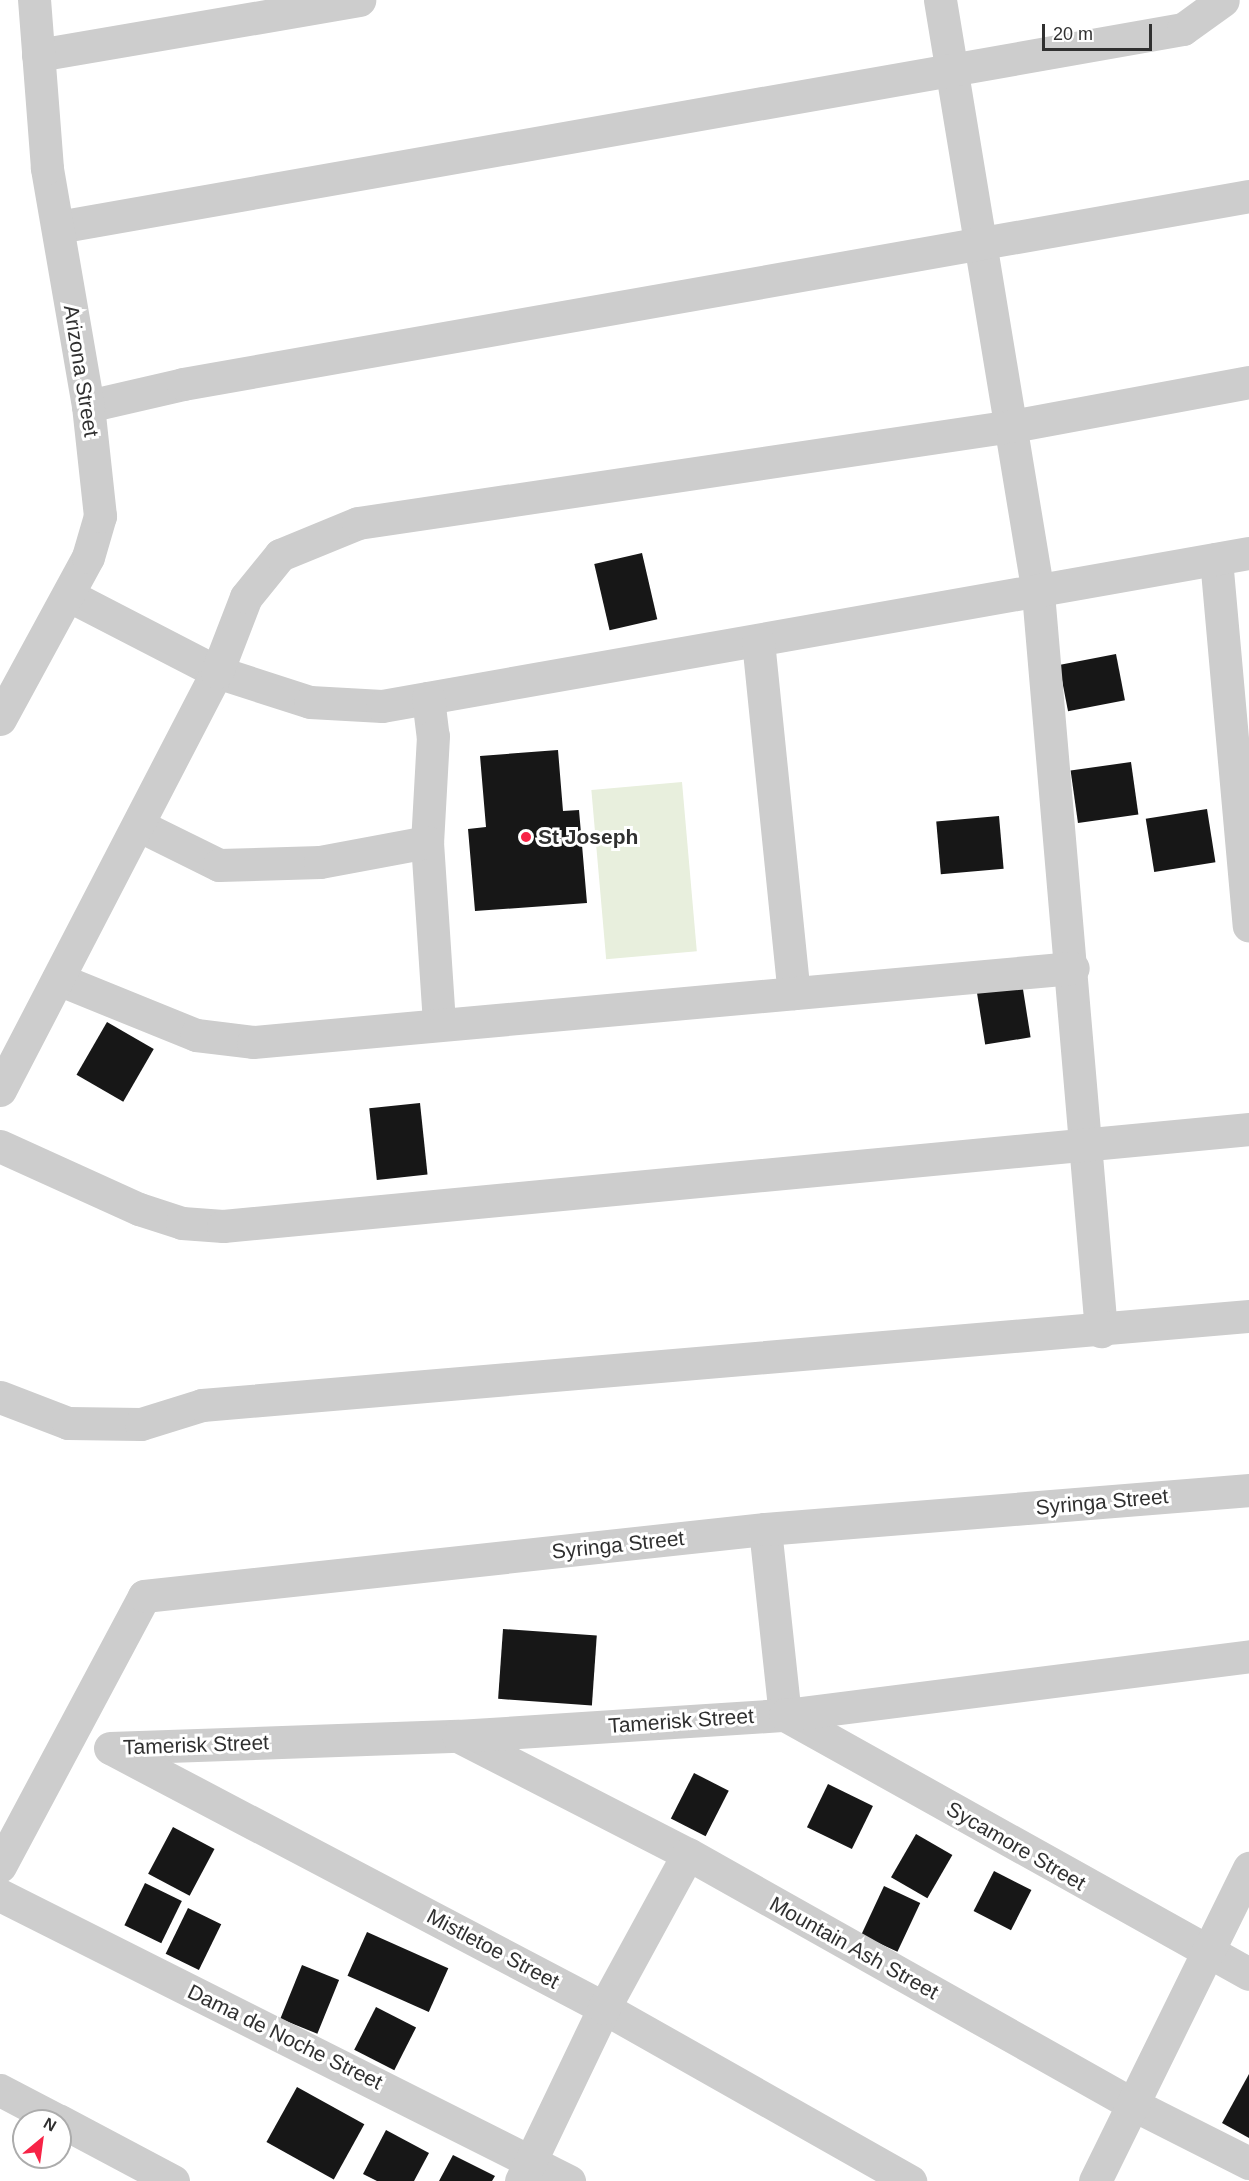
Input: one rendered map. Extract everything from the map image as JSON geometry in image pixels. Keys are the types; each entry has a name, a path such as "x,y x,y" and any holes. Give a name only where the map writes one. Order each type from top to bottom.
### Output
{"street":[{"name":"Arizona Street","path":"0,719 88,557 100,516 88,406 58,227 38,55 34,0"},
{"path":"38,55 359,0"},
{"path":"940,0 984,243 1038,593 1089,1144 1101,1331"},
{"path":"58,227 1184,29 1223,0"},
{"path":"88,406 183,384 1249,196"},
{"path":"0,1090 217,672 246,597 280,555 358,523 1012,426 1249,382"},
{"path":"68,595 217,672 310,702 382,706 1038,593 1249,553"},
{"path":"1215,559 1249,926"},
{"path":"758,641 794,993"},
{"path":"428,698 433,736 427,842 439,1025"},
{"path":"138,825 219,865 320,862 427,842"},
{"path":"58,980 196,1035 253,1042 1072,968"},
{"path":"0,1146 139,1209 182,1223 223,1226 1249,1129"},
{"path":"0,1397 68,1424 141,1424 202,1405 1101,1331 1249,1316"},
{"name":"Syringa Street","path":"68,1733 144,1596 765,1529 1249,1490"},
{"path":"765,1529 785,1715"},
{"name":"Tamerisk Street","path":"110,1748 458,1736 785,1715 1249,1656"},
{"name":"Sycamore Street","path":"785,1715 1208,1956 1249,1974"},
{"path":"0,1866 68,1733"},
{"name":"Mistletoe Street","path":"68,1733 110,1748 604,2008 910,2181"},
{"name":"Mountain Ash Street","path":"458,1736 688,1854 1134,2105 1249,2163"},
{"path":"526,2170 604,2008 688,1854"},
{"path":"1095,2181 1208,1956 1249,1868"},
{"name":"Dama de Noche Street","path":"0,1895 526,2170 568,2181"},
{"path":"0,2090 37,2109"},
{"path":"72,2127 173,2181"}],"green space":[{"path":"682,782 697,951 606,959 591,790"}],"building":[{"path":"642,553 657,619 610,630 594,564"},
{"path":"1116,654 1125,700 1068,711 1059,665"},
{"path":"558,750 563,811 579,810 587,903 475,911 468,829 486,827 480,756"},
{"path":"1131,762 1138,814 1078,823 1071,770"},
{"path":"1207,809 1215,862 1154,872 1146,819"},
{"path":"999,816 1004,869 941,874 936,821"},
{"path":"1022,983 1031,1037 985,1045 977,990"},
{"path":"107,1022 154,1049 123,1102 77,1075"},
{"path":"420,1103 428,1175 377,1180 369,1108"},
{"path":"503,1629 597,1636 592,1705 498,1699"},
{"path":"694,1773 729,1791 706,1836 671,1818"},
{"path":"828,1784 873,1806 852,1849 807,1827"},
{"path":"173,1827 214,1849 190,1896 148,1874"},
{"path":"916,1834 952,1855 927,1898 891,1877"},
{"path":"994,1871 1031,1890 1011,1930 974,1911"},
{"path":"145,1883 182,1901 161,1943 124,1925"},
{"path":"884,1886 920,1903 897,1952 861,1935"},
{"path":"188,1908 221,1924 199,1970 166,1954"},
{"path":"367,1932 448,1968 429,2012 347,1976"},
{"path":"302,1965 339,1980 317,2034 280,2019"},
{"path":"376,2007 416,2027 394,2070 354,2050"},
{"path":"1249,2074 1249,2138 1222,2123"},
{"path":"297,2087 364,2124 334,2179 266,2142"},
{"path":"386,2130 429,2153 414,2181 377,2181 363,2174"},
{"path":"453,2155 495,2176 492,2181 439,2181"}],"place":[{"name":"St Joseph","path":"526,837"}]}
